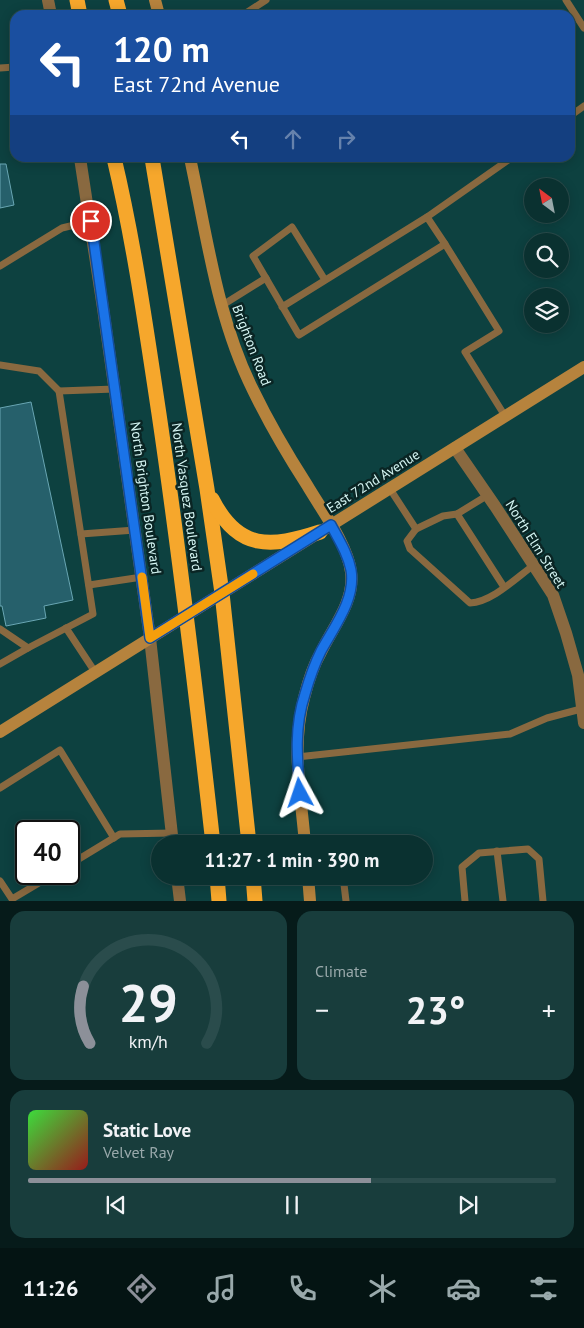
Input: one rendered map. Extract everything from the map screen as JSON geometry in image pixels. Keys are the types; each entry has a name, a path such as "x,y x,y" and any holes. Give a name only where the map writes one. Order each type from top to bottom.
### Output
{"highway":[{"name":"North Vasquez Boulevard","path":"115,162 134,250 143,303 187,615 212,835"},
{"name":"North Vasquez Boulevard","path":"153,162 207,489 222,594 248,835"},
{"path":"207,489 225,521 234,530 246,537 272,543 284,542 326,528"},
{"path":"218,885 220,900"},
{"path":"254,885 255,900"}],"street":[{"name":"North Brighton Boulevard","path":"81,162 91,221 142,577 173,835"},
{"name":"Brighton Road","path":"191,162 221,306 234,344 252,388 326,528 347,555 352,579 345,606 314,666 304,696 298,730 297,757 304,835"},
{"name":"East 72nd Avenue","path":"0,732 584,367"},
{"name":"North Elm Street","path":"454,448 488,495 553,595 578,675 584,724"},
{"path":"178,885 180,900"},
{"path":"309,885 310,900"}],"lane":[{"path":"251,10 266,0"},
{"path":"575,14 584,28"},
{"path":"282,307 428,217 505,162"},
{"path":"428,217 499,331 465,352 505,416"},
{"path":"0,266 62,228 91,221"},
{"path":"325,280 292,227 253,256 299,334 445,244"},
{"path":"221,306 266,278"},
{"path":"0,365 39,371 59,391 94,614 0,664"},
{"path":"59,391 115,389"},
{"path":"390,489 416,529"},
{"path":"488,495 458,514 443,516 416,529 408,541 410,549 470,603 489,598 534,565"},
{"path":"458,514 504,587"},
{"path":"81,534 135,530"},
{"path":"89,585 142,577"},
{"path":"66,628 95,672"},
{"path":"0,629 28,648"},
{"path":"297,757 510,734 547,718 581,709"},
{"path":"0,788 60,750 114,838"},
{"path":"80,858 120,834 151,836"},
{"path":"466,900 462,867 479,853 528,849 539,859 543,900"},
{"path":"497,851 503,900"},
{"path":"0,881 12,899 36,885"},
{"path":"344,885 346,900"}],"building":[{"path":"0,164 6,164 14,205 0,208"},
{"path":"31,402 73,600 44,606 46,618 6,626 2,606 0,606 0,408"}],"slow traffic":[{"path":"142,577 150,638 253,574"}],"route":[{"path":"91,221 150,638 331,525 347,555 352,579 350,593 337,623 314,666 300,712 296,751 300,793"}]}
